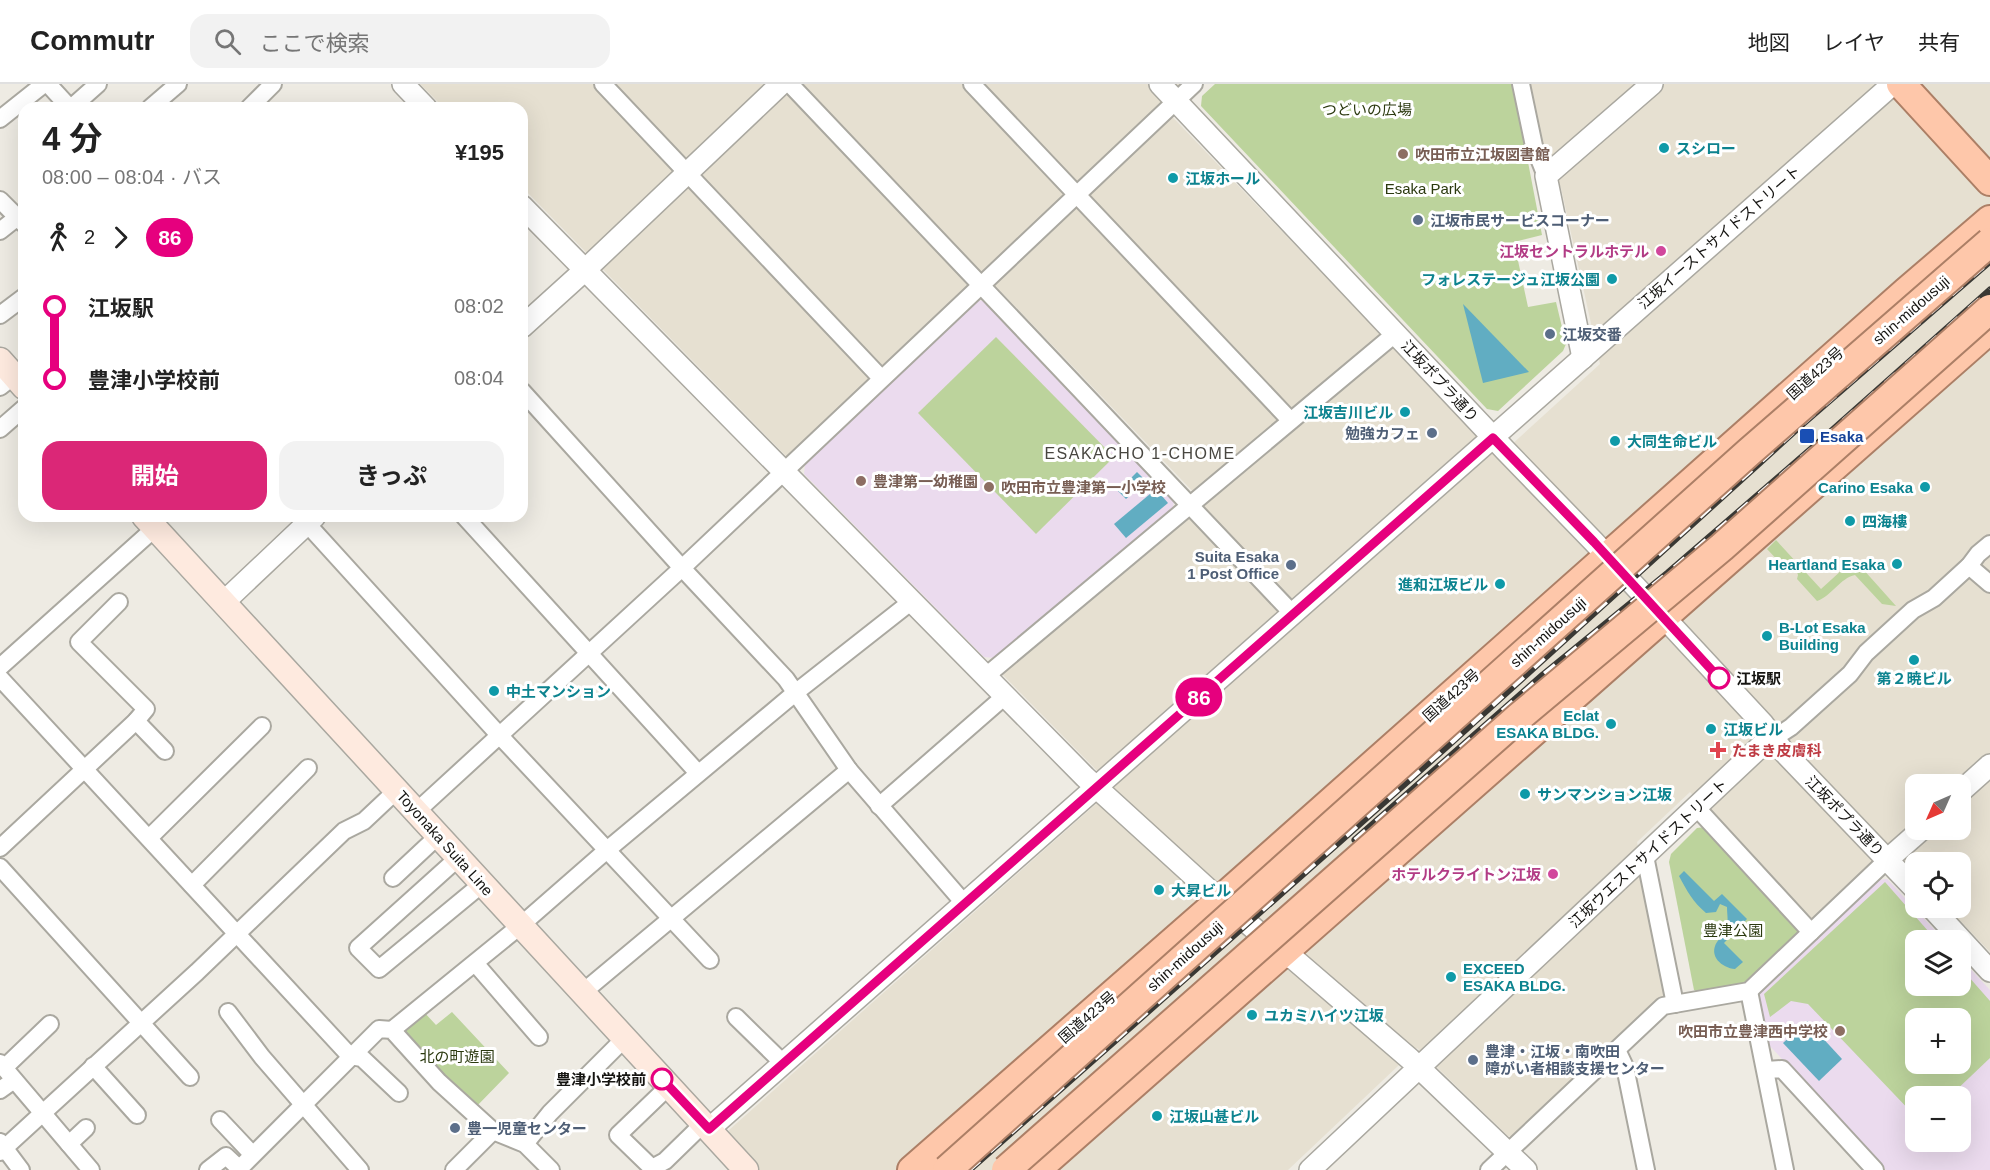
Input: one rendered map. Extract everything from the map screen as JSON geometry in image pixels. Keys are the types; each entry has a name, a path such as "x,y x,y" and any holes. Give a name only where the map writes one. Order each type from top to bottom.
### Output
{"highway":[{"path":"1900,84 1990,181"},
{"name":"国道423号","path":"912,1170 1990,220"},
{"name":"shin-midousuji","path":"947,1170 1740,460 1990,242"},
{"path":"1006,1170 1519,717 1731,539 1990,309"},
{"path":"1036,1170 1990,329"}],"main road":[{"name":"Toyonaka Suita Line","path":"150,522 746,1170"}],"street":[{"path":"22,102 46,84 64,102"},
{"path":"77,102 98,84"},
{"path":"157,102 178,84"},
{"path":"258,102 273,84"},
{"path":"403,84 420,102"},
{"path":"603,84 881,378"},
{"path":"528,322 781,84"},
{"path":"789,84 1293,614"},
{"path":"972,84 1290,420"},
{"name":"江坂ポプラ通り","path":"1160,84 1607,557 1774,738 1783,751 1905,879"},
{"path":"417,811 682,568 1194,84"},
{"path":"1521,84 1534,146 1546,176 1583,358"},
{"path":"1546,176 1652,84"},
{"name":"江坂イーストサイドストリート","path":"706,1126 783,1063 1097,788 1893,84"},
{"path":"0,118 18,105"},
{"path":"0,200 18,215"},
{"path":"528,212 1097,788 1220,900 1282,952 1295,960 1420,1068 1526,1170"},
{"path":"0,231 18,220"},
{"path":"1906,292 1935,297 1990,251"},
{"path":"0,315 18,302"},
{"path":"986,676 1396,333"},
{"path":"528,398 786,679 849,770 964,903"},
{"path":"0,429 18,413"},
{"path":"0,667 150,522"},
{"path":"224,602 303,522"},
{"path":"311,522 500,736 710,960"},
{"path":"470,522 698,773"},
{"name":"江坂ウエストサイドストリート","path":"1310,1170 1761,746 1791,727 1850,674 1866,653 1913,610 1934,598 1990,543"},
{"path":"1969,566 1990,584"},
{"path":"392,1030 520,926 698,773 912,601"},
{"path":"0,848 136,722 146,709 79,642 119,602"},
{"path":"1499,744 1583,678 1607,669"},
{"path":"0,678 350,1056 362,1058 399,1093"},
{"path":"879,806 1005,696"},
{"path":"136,722 165,751"},
{"path":"149,838 262,726"},
{"path":"1971,782 1990,765"},
{"path":"192,885 308,768"},
{"path":"582,993 849,770"},
{"path":"1389,858 1402,832 1450,790 1452,784"},
{"path":"21,1170 1,1147 43,1112 237,934 344,831 364,821 397,790"},
{"path":"1696,807 1811,932"},
{"path":"393,878 439,835"},
{"path":"1489,1170 1663,1006 1749,991 1910,840"},
{"path":"1645,856 1675,1004"},
{"path":"458,858 358,948 379,969 482,884"},
{"path":"0,867 190,1077"},
{"path":"1941,918 1990,971"},
{"path":"475,963 514,1018 539,1037"},
{"path":"1749,991 1785,1170"},
{"path":"228,1012 262,1057 360,1170"},
{"path":"736,1017 783,1063"},
{"path":"0,1090 6,1070 50,1024"},
{"path":"208,1170 226,1156 239,1170 302,1104 336,1074 350,1056 380,1029 392,1030 439,1082 493,1131 525,1144 551,1170"},
{"path":"525,1144 550,1113 625,1038"},
{"path":"1617,1050 1625,1067 1646,1170"},
{"path":"93,1066 136,1115"},
{"path":"1766,1070 1782,1069 1875,1170"},
{"path":"6,1070 91,1170"},
{"path":"669,1086 618,1135 652,1168 665,1161 706,1126"},
{"path":"220,1120 252,1154"},
{"path":"69,1144 87,1128"},
{"path":"454,1170 493,1131"}],"shaded area":[{"path":"420,84 1184,84 1162,106 1498,457 1600,364 1561,188 1541,146 1528,84 1990,84 1990,952 1958,918 1971,918 1971,852 1905,852 1905,862 1892,848 1819,920 1810,921 1690,792 1637,842 1664,994 1661,1001 1518,1136 1508,1136 1417,1048 1288,1170 757,1170 728,1138 729,1130 1114,788 1003,675 1003,668 1202,501 984,274 794,455 786,456 528,193 528,102 438,102"},
{"name":"吹田市立豊津第一小学校","path":"976,300 984,301 1174,500 1173,507 995,658 984,657 804,474 805,465"},
{"name":"吹田市立豊津西中学校","path":"1887,879 1905,898 1905,918 1923,918 1935,930 1905,930 1905,996 1971,996 1971,970 1990,990 1990,1170 1886,1170 1768,1044 1758,993 1879,880"}],"green space":[{"name":"Esaka Park","path":"1215,84 1513,84 1542,235 1514,242 1528,307 1556,302 1566,344 1563,351 1498,411 1487,409 1201,106 1202,96"},
{"path":"996,337 1114,457 1036,534 918,413"},
{"path":"1776,540 1821,589 1854,559 1896,606 1882,604 1855,575 1817,601 1797,579 1796,569 1791,566 1785,568 1767,549"},
{"name":"豊津公園","path":"1705,827 1799,927 1799,937 1750,983 1702,994 1694,990 1669,862 1671,854 1697,828"},
{"path":"1885,882 1905,905 1905,918 1917,918 1927,930 1905,930 1905,996 1971,996 1971,979 1990,1001 1990,1058 1961,1086 1905,1086 1905,1106 1808,1004 1791,1001 1770,1017 1764,994"},
{"name":"北の町遊園","path":"423,1011 436,1025 452,1012 509,1073 474,1109 405,1039 404,1028"}],"water":[{"path":"1463,304 1529,372 1483,383"},
{"path":"1137,472 1146,481 1126,499 1118,491"},
{"path":"1156,489 1168,503 1126,538 1114,524"},
{"path":"1684,871 1714,901 1722,894 1747,919 1724,943 1743,962 1735,969 1721,964 1714,952 1717,942 1727,928 1727,907 1720,904 1716,912 1706,913 1697,905 1679,876"},
{"path":"1807,1021 1842,1059 1819,1081 1783,1043"}],"railway":[{"path":"969,1170 1453,741 1799,427 1990,261"},
{"path":"1355,840 1543,675 1668,573 1816,445 1990,290"}],"bus line":[{"name":"86","path":"662,1079 709,1129 1493,438 1594,542 1719,678"}],"place":[{"name":"スシロー","path":"1664,148"},
{"name":"吹田市立江坂図書館","path":"1403,154"},
{"name":"江坂ホール","path":"1173,178"},
{"name":"江坂市民サービスコーナー","path":"1418,220"},
{"name":"江坂セントラルホテル","path":"1661,251"},
{"name":"フォレステージュ江坂公園","path":"1612,279"},
{"name":"江坂交番","path":"1550,334"},
{"name":"江坂吉川ビル","path":"1405,412"},
{"name":"勉強カフェ","path":"1432,433"},
{"name":"Esaka","path":"1807,436"},
{"name":"大同生命ビル","path":"1615,441"},
{"name":"豊津第一幼稚園","path":"861,481"},
{"name":"吹田市立豊津第一小学校","path":"989,487"},
{"name":"Carino Esaka","path":"1925,487"},
{"name":"四海樓","path":"1850,521"},
{"name":"Heartland Esaka","path":"1897,564"},
{"name":"Suita Esaka 1 Post Office","path":"1291,565"},
{"name":"進和江坂ビル","path":"1500,584"},
{"name":"B-Lot Esaka Building","path":"1767,636"},
{"name":"第２暁ビル","path":"1914,660"},
{"name":"江坂駅","path":"1719,678"},
{"name":"中土マンション","path":"494,691"},
{"name":"Eclat ESAKA BLDG.","path":"1611,724"},
{"name":"江坂ビル","path":"1711,729"},
{"name":"たまき皮膚科","path":"1718,750"},
{"name":"サンマンション江坂","path":"1525,794"},
{"name":"ホテルクライトン江坂","path":"1553,874"},
{"name":"大昇ビル","path":"1159,890"},
{"name":"EXCEED ESAKA BLDG.","path":"1451,977"},
{"name":"ユカミハイツ江坂","path":"1252,1015"},
{"name":"吹田市立豊津西中学校","path":"1840,1031"},
{"name":"豊津・江坂・南吹田 障がい者相談支援センター","path":"1473,1060"},
{"name":"豊津小学校前","path":"662,1079"},
{"name":"江坂山甚ビル","path":"1157,1116"},
{"name":"豊一児童センター","path":"455,1128"}],"district":[{"name":"ESAKACHO 1-CHOME","path":"1140,453"}],"park label":[{"name":"つどいの広場","path":"1367,109"}]}
